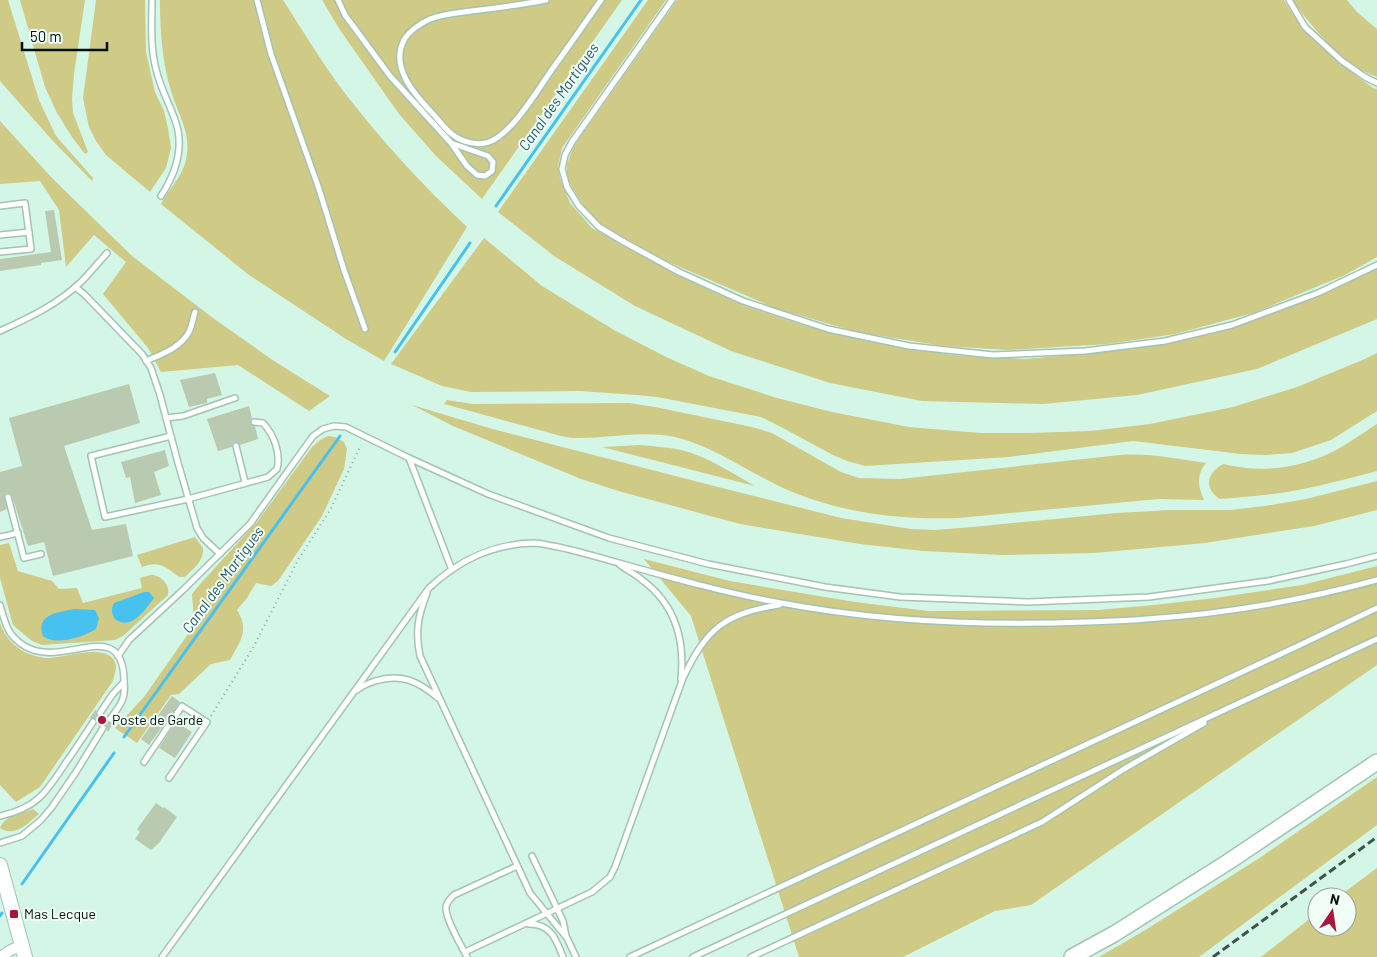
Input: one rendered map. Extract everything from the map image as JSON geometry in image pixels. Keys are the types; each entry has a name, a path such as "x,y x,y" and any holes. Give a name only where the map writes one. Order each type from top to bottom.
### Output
{"main road":[{"path":"1072,957 1114,934 1228,862 1377,762"},
{"path":"0,865 23,951"}],"street":[{"path":"1,957 9,951 23,951"}],"lane":[{"path":"152,0 153,51 156,68 176,122 180,150 178,163 170,182 161,196"},
{"path":"258,0 271,54 319,189 344,270 365,329"},
{"path":"338,0 345,15 390,76 451,143 467,166 477,175 485,176 492,172 494,162 488,156 451,143"},
{"path":"546,0 431,19 418,26 404,40 400,56 406,81 418,98 452,135 467,142 482,143 498,137 518,118 601,0"},
{"path":"672,0 572,142 565,155 562,168 567,187 579,206 600,227 679,272 743,301 828,329 909,346 993,355 1085,351 1165,341 1232,325 1318,293 1377,265"},
{"path":"1289,0 1305,27 1342,61 1377,83"},
{"path":"0,206 25,203 31,248 0,252"},
{"path":"0,235 29,232"},
{"path":"0,331 32,317 75,287 107,253"},
{"path":"75,287 114,325 151,368 197,528 202,538 220,554"},
{"path":"146,360 168,352 181,341 189,332 195,312"},
{"path":"166,418 191,413 235,398"},
{"path":"171,436 91,456 105,518 188,499 268,477 277,469 279,463 273,436 263,424 254,422"},
{"path":"118,656 129,640 250,524 313,436 323,429 334,426 346,427 488,494 609,538 708,564 824,588 900,597 1028,602 1149,597 1268,581 1377,556"},
{"path":"236,446 246,482"},
{"path":"409,458 452,570"},
{"path":"8,497 24,558 41,554"},
{"path":"0,537 18,533"},
{"path":"162,957 429,588 440,578 475,555 502,547 536,543 565,548 686,582 784,604 895,619 993,624 1147,619 1204,613 1272,603 1377,580"},
{"path":"616,562 655,591 667,606 674,619 680,634 682,650 681,684"},
{"path":"429,588 421,609 418,626 417,640 420,656 530,893 567,938"},
{"path":"517,866 454,894 449,900 446,908 448,917 466,955 592,892 610,876 615,867 692,658 712,632 736,615 751,610 784,604"},
{"path":"0,605 11,635 21,644 31,649 45,653 94,646 110,649 118,656 124,669 125,691 123,699 110,719"},
{"path":"630,957 1377,608"},
{"path":"693,957 1377,639"},
{"path":"348,699 361,687 370,683 386,678 401,678 426,688 439,699"},
{"path":"100,713 112,695 124,682"},
{"path":"144,762 182,706 207,722 169,778"},
{"path":"751,957 1042,822 1124,769 1226,709"},
{"path":"0,816 28,807 46,792 93,722"},
{"path":"0,843 22,836 41,820 76,772 103,728"},
{"path":"532,856 563,921 567,938 576,957"},
{"path":"526,924 533,924 548,929 554,936 563,957"}],"path":[{"path":"207,722 254,646 298,560 330,510 366,436"}],"shaded area":[{"path":"0,0 8,0 39,100 56,136 93,178 92,181 52,140 0,81"},
{"path":"20,0 85,0 72,99 73,113 88,152 85,154 57,113 45,87"},
{"path":"96,0 145,0 146,52 155,92 164,111 171,148 166,168 150,192 106,155 89,127 83,98"},
{"path":"160,0 253,0 259,16 262,11 260,0 283,0 328,70 358,110 387,145 467,227 384,361 346,339 249,275 161,204 184,167 187,137 165,68 161,35"},
{"path":"322,0 622,0 482,199 436,156 399,114 340,30"},
{"path":"648,0 666,0 562,148 558,167 560,178 570,203 592,228 690,281 742,305 806,326 881,343 953,355 1025,359 1166,344 1227,330 1335,289 1377,268 1377,319 1257,369 1137,395 1043,404 922,401 830,383 731,351 635,306 554,256 498,212"},
{"path":"677,0 1284,0 1302,26 1319,44 1354,74 1377,89 1377,257 1345,275 1253,313 1175,334 1108,344 1009,350 943,346 857,332 775,308 664,260 616,233 600,223 586,209 570,184 567,164 574,146"},
{"path":"1292,0 1347,0 1357,12 1377,29 1377,77 1352,64 1340,55 1310,23"},
{"path":"0,121 52,178 132,256 213,318 274,361 330,396 309,411 238,365 161,372 148,348 103,294 126,262 94,235 66,267 59,210 40,181 0,184"},
{"path":"484,238 542,286 614,330 666,357 709,376 777,398 832,412 909,427 981,433 1030,433 1090,431 1150,424 1233,407 1297,387 1377,353 1377,411 1331,440 1292,453 1241,454 1133,441 1009,457 865,466 833,455 761,417 657,397 636,395 580,391 471,392 442,386 391,364"},
{"path":"447,400 473,404 629,403 655,407 752,427 772,433 841,472 859,478 900,479 1120,455 1163,457 1206,463 1199,477 1200,490 1204,500 1158,499 959,518 897,517 855,511 795,493 706,448 675,437 649,434 573,438 444,404"},
{"path":"412,405 489,428 841,518 911,529 935,530 1117,513 1170,510 1230,510 1306,499 1377,481 1377,510 1314,526 1205,543 1094,553 1001,555 923,551 860,544 740,524 622,492 581,479 453,426"},
{"path":"1377,424 1377,471 1318,486 1269,495 1220,499 1211,490 1209,485 1213,472 1223,464 1252,469 1297,465 1325,456"},
{"path":"328,436 335,437 344,442 347,449 344,469 322,516 278,581 271,586 256,583 237,610 241,617 243,630 240,641 230,660 211,664 179,694 171,695 137,743 115,728 144,697 186,637 194,621 192,594 257,522 312,447"},
{"path":"640,445 686,451 717,464 755,486 602,447"},
{"path":"195,537 203,548 202,557 185,577 179,577 158,564 142,567 137,555"},
{"path":"9,543 18,571 52,581 59,589 77,588 83,603 142,588 140,578 151,575 159,577 165,582 168,588 168,595 123,636 115,640 42,645 32,641 13,625 0,578 0,545"},
{"path":"644,559 730,581 855,602 928,611 1098,610 1154,605 1302,585 1377,566 1377,665 1031,905 995,911 903,957 799,957 691,616"},
{"path":"0,623 12,643 32,655 48,658 97,652 113,658 116,666 113,681 40,787 16,802 0,785"},
{"path":"1377,777 1377,825 1199,957 1099,957 1258,859"},
{"path":"33,809 39,814 21,828 6,831 0,828 6,820"},
{"path":"1377,868 1377,957 1261,957 1307,921 1307,937 1357,937 1357,887 1351,887"}],"water":[{"path":"149,592 154,598 135,619 123,623 113,616 112,608 114,603"},
{"path":"75,609 95,610 99,618 96,629 70,639 55,640 43,636 41,629 45,619 56,613"}],"building":[{"path":"54,210 62,260 0,271 0,259 51,252 45,211"},
{"path":"215,373 222,395 207,399 207,403 189,407 180,380"},
{"path":"129,384 140,423 64,446 92,530 126,524 133,556 53,576 44,542 28,546 10,493 6,493 4,496 7,509 0,512 0,472 22,466 9,418"},
{"path":"249,406 252,418 250,423 255,426 258,439 240,445 238,442 234,442 232,447 218,451 207,419"},
{"path":"165,450 169,466 154,472 161,495 135,503 130,477 126,478 121,462"},
{"path":"172,696 180,702 149,745 141,739"},
{"name":"Poste de Garde","path":"95,710 98,717 104,715 108,723 114,722 108,732 106,725 99,726 96,719 89,719"},
{"path":"176,722 192,732 175,758 159,748"},
{"path":"156,803 177,817 159,843 151,850 135,839 140,832 137,829"}],"waterway":[{"name":"Canal des Martigues","path":"496,206 641,0"},
{"name":"Canal des Martigues","path":"395,352 470,243"},
{"name":"Canal des Martigues","path":"124,737 340,436"},
{"name":"Canal des Martigues","path":"22,884 114,753"}],"railway":[{"path":"1213,957 1377,837"}],"place":[{"name":"Poste de Garde","path":"102,720"},
{"name":"Mas Lecque","path":"14,914"}]}
